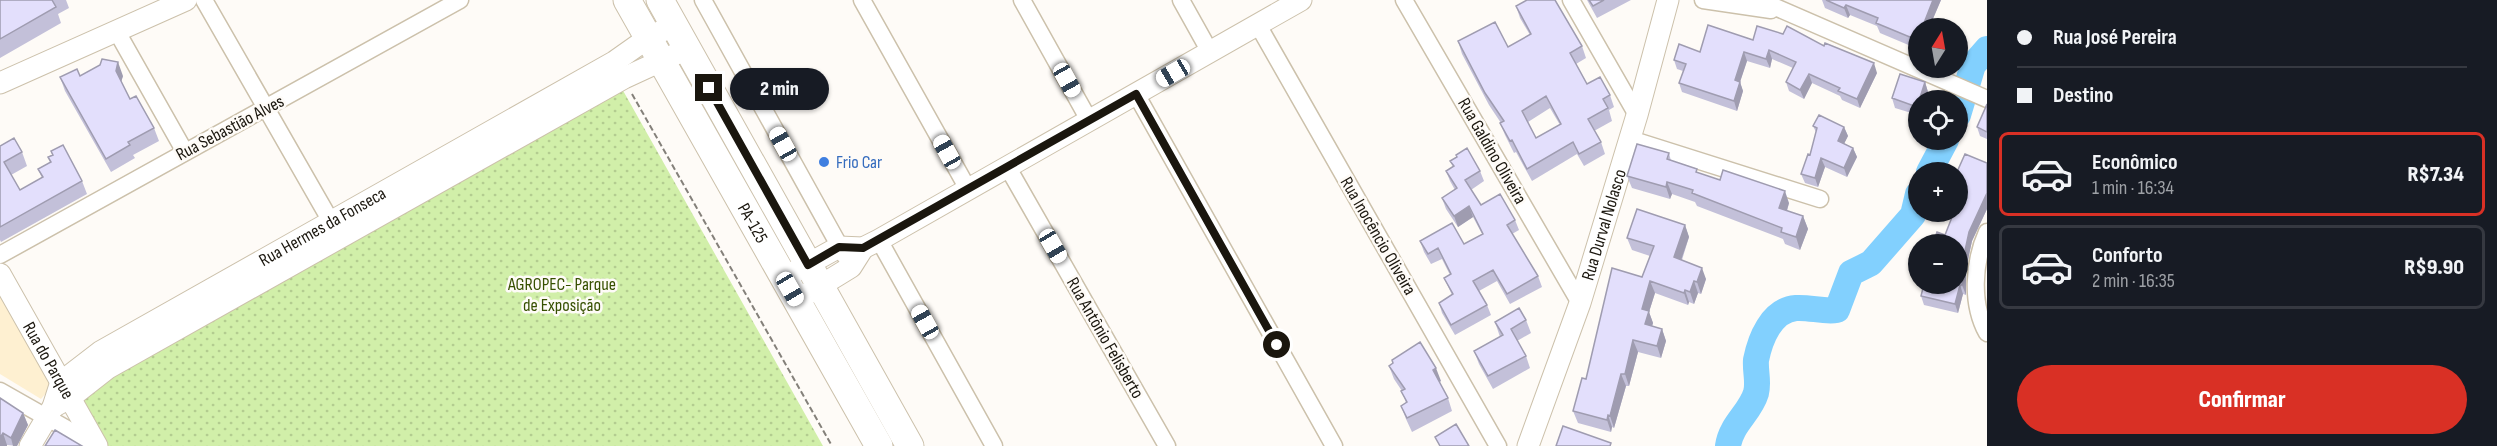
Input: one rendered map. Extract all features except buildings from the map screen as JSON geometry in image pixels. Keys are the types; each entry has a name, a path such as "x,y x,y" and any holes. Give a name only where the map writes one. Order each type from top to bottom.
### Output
{"main road":[{"name":"PA-125","path":"627,0 790,289 865,394 910,446"},
{"name":"PA-125","path":"660,0 814,276 865,394 879,446"}],"street":[{"path":"0,83 186,0"},
{"path":"204,0 336,230"},
{"name":"Rua Sebastião Alves","path":"0,255 460,0"},
{"path":"703,0 851,267"},
{"path":"862,0 968,189"},
{"path":"1022,0 1089,120"},
{"path":"1181,0 1210,52"},
{"path":"790,289 814,276 851,267 871,244 1301,0"},
{"name":"Rua Galdino Oliveira","path":"1404,0 1580,303"},
{"path":"1571,0 1637,115"},
{"name":"Rua Durval Nolasco","path":"1528,446 1580,303 1637,115 1668,0"},
{"path":"1703,0 1783,12"},
{"path":"1759,0 1983,97"},
{"path":"655,49 674,25"},
{"name":"Rua Inocêncio Oliveira","path":"1258,25 1498,446"},
{"path":"116,30 185,152"},
{"path":"655,49 687,48"},
{"name":"Rua Hermes da Fonseca","path":"58,401 108,368 614,62 655,49"},
{"path":"1136,94 1334,446"},
{"path":"1630,139 1820,199"},
{"name":"Rua Antônio Felisberto","path":"1007,166 1167,446"},
{"path":"1987,232 1979,259 1976,301 1978,318 1987,333"},
{"path":"814,276 839,247 871,244"},
{"path":"871,244 994,446"},
{"name":"Rua do Parque","path":"0,274 58,401 97,446"},
{"path":"0,391 58,401 97,446"},
{"path":"30,446 58,401"}],"path":[{"path":"631,92 832,446"}],"shaded area":[{"path":"0,294 51,387 41,399 0,374"}],"green space":[{"name":"AGROPEC- Parque de Exposição","path":"621,87 823,446 104,446 77,400 82,392"}],"waterway":[{"path":"1966,90 1973,65 1987,49"},
{"path":"1934,162 1941,150"},
{"path":"1728,446 1733,431 1750,407 1756,393 1756,360 1764,335 1773,320 1787,310 1796,308 1837,310 1851,273 1871,263 1908,221"}],"place":[{"name":"Frio Car","path":"824,162"}],"route":[{"path":"709,88 808,265 839,247 863,248 1136,94 1277,345"}]}
